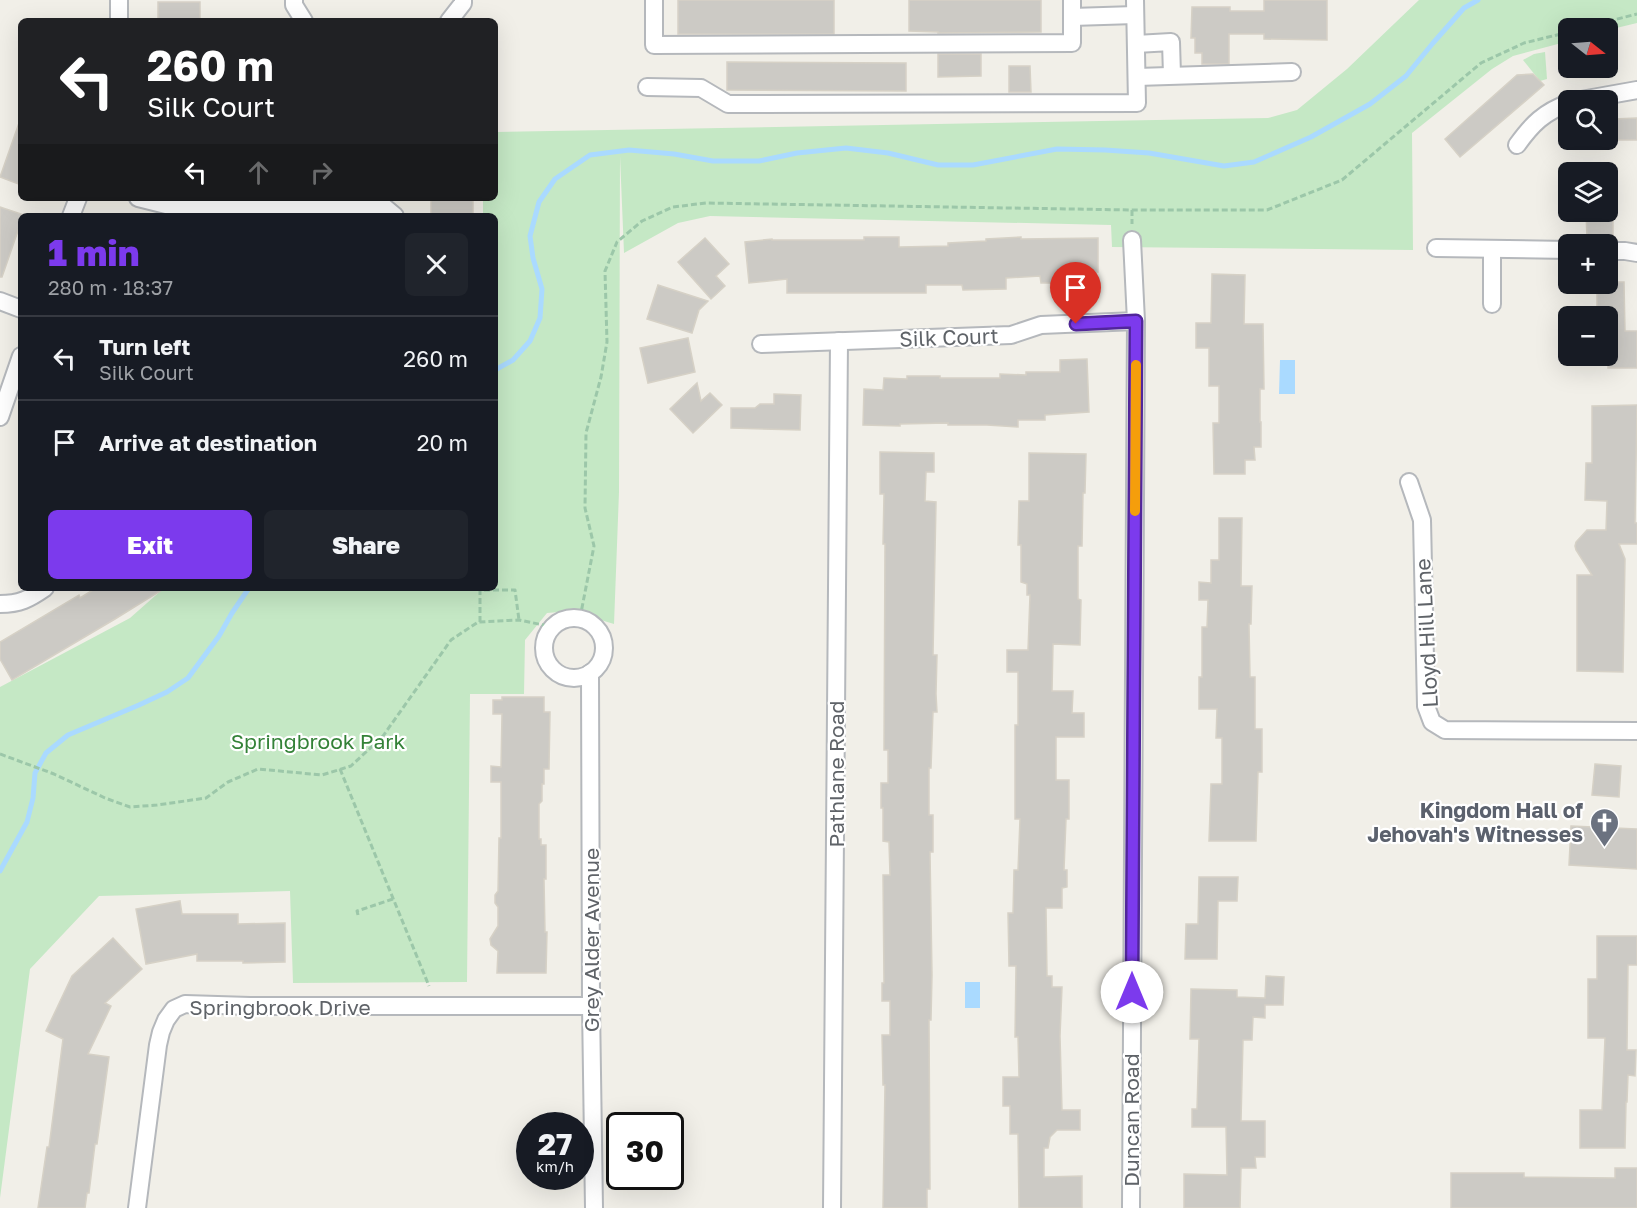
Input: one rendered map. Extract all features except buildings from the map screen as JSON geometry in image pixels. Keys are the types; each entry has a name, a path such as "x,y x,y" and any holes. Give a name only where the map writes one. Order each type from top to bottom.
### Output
{"street":[{"path":"119,0 120,18"},
{"path":"294,0 301,18"},
{"path":"451,18 463,0"},
{"path":"647,87 700,88 728,104 1137,103 1135,7 1072,8 1072,43 654,45 654,0"},
{"path":"1136,44 1171,42 1172,75"},
{"path":"1137,78 1292,72"},
{"path":"1618,93 1637,90"},
{"path":"1517,145 1530,127 1548,111 1558,107"},
{"path":"150,201 194,212 262,205 361,205 382,206 392,213"},
{"name":"Duncan Road","path":"1131,1208 1136,321 1132,240"},
{"path":"1436,249 1558,250"},
{"path":"1492,250 1492,304"},
{"path":"1618,251 1637,253"},
{"path":"0,301 18,308"},
{"name":"Silk Court","path":"761,344 1011,335 1041,325 1136,321"},
{"name":"Pathlane Road","path":"832,1208 839,341"},
{"path":"0,417 18,365"},
{"name":"Lloyd Hill Lane","path":"1409,482 1422,520 1426,706 1432,722 1445,730 1637,731"},
{"path":"0,604 26,601 41,591"},
{"path":"580,618 560,621 553,627 547,635 544,654 548,664 564,676 574,678 590,672"},
{"name":"Grey Alder Avenue","path":"580,618 596,628 604,646 598,665 590,672 594,1208"},
{"name":"Springbrook Drive","path":"137,1208 161,1032 174,1009 185,1004 591,1006"}],"path":[{"path":"1618,19 1637,14"},
{"path":"580,618 594,546 585,508 586,433 601,378 607,342 605,271 617,242 642,221 673,207 706,202 1120,210 1267,210 1342,180 1480,63 1524,43 1558,35"},
{"path":"498,590 515,590 519,620"},
{"path":"480,591 480,622"},
{"path":"0,754 54,774 130,807 206,798 228,782 258,769 322,775 351,766 383,736 451,640 480,622 519,620 553,627"},
{"path":"340,770 429,986"},
{"path":"358,915 357,910 393,899"}],"green space":[{"name":"Springbrook Park","path":"1419,0 1637,0 1637,23 1618,28 1618,18 1558,18 1558,44 1513,56 1492,69 1412,133 1413,250 1112,247 1111,225 710,216 678,223 624,253 620,156 619,492 614,624 571,611 547,613 525,640 524,694 470,694 467,982 293,983 290,891 99,896 30,969 0,1198 0,687 130,618 161,591 498,591 498,213 483,213 483,201 498,201 498,132 1268,118 1297,110 1347,69"},
{"path":"1545,52 1547,79 1540,81 1523,60 1534,54"}],"water":[{"path":"1280,360 1295,360 1295,394 1279,394"},
{"path":"965,982 980,982 980,1008 965,1008"}],"waterway":[{"path":"498,368 513,360 530,341 540,318 542,289 533,258 530,236 539,202 555,179 590,155 629,150 674,154 713,161 759,161 797,153 846,148 888,153 938,165 973,165 1057,149 1149,153 1224,166 1254,162 1311,137 1370,104 1406,76 1464,8 1478,0"},
{"path":"0,871 27,822 33,798 35,773 46,753 68,735 167,692 188,678 219,636 247,591"}],"slow traffic":[{"path":"1135,511 1136,365"}],"place":[{"name":"Kingdom Hall of Jehovah's Witnesses","path":"1604,848"}],"route":[{"path":"1076,324 1136,321 1132,992"}]}
